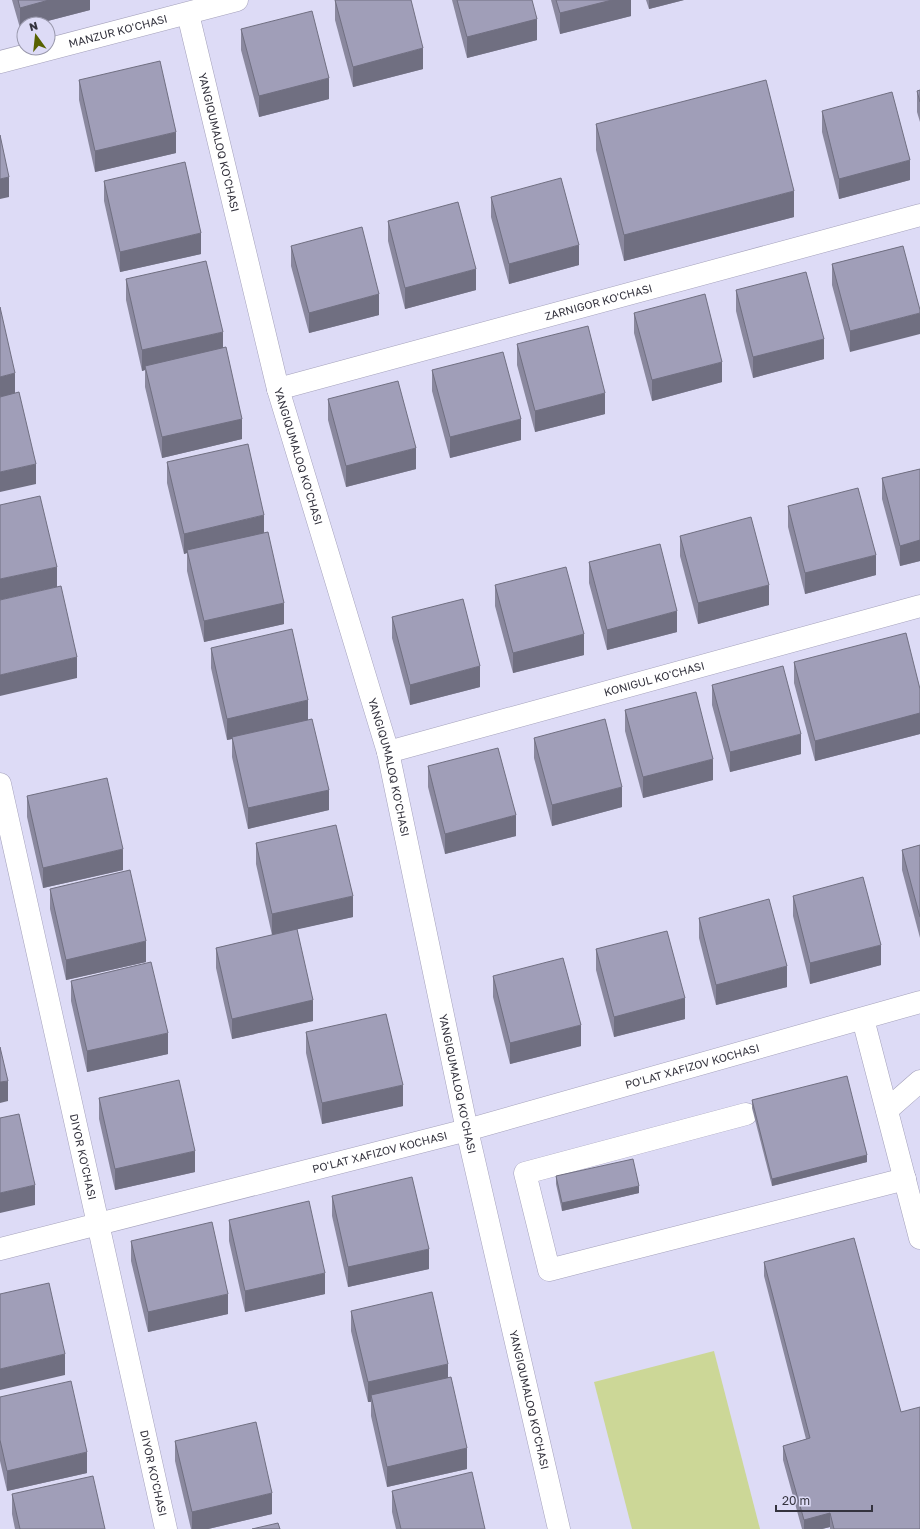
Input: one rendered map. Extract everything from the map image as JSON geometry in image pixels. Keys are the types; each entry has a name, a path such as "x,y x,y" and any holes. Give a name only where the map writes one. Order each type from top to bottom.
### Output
{"street":[{"name":"MANZUR KO'CHASI","path":"0,62 237,0"},
{"name":"YANGIQUMALOQ KO'CHASI","path":"188,14 278,390 388,752 467,1130 559,1529"},
{"name":"ZARNIGOR KO'CHASI","path":"278,390 920,215"},
{"name":"KONIGUL KO'CHASI","path":"388,752 920,606"},
{"name":"DIYOR KO'CHASI","path":"0,784 166,1529"},
{"name":"PO'LAT XAFIZOV KOCHASI","path":"0,1249 467,1130 920,1002"},
{"path":"863,1019 920,1238"},
{"path":"887,1110 920,1081"},
{"path":"746,1114 525,1173 549,1270 905,1179"}],"green space":[{"path":"714,1351 760,1529 632,1529 594,1382"}],"building":[{"path":"18,0 49,0 20,8"},
{"path":"335,0 411,0 423,48 353,67"},
{"path":"457,0 532,0 537,19 467,37"},
{"path":"556,0 612,0 560,13"},
{"path":"312,11 329,78 259,96 241,29"},
{"path":"160,61 176,132 95,151 79,80"},
{"path":"766,80 794,191 624,235 596,124"},
{"path":"920,90 920,102 917,91"},
{"path":"892,92 910,160 839,179 822,111"},
{"path":"0,135 9,177 0,179"},
{"path":"185,162 201,233 120,252 104,181"},
{"path":"561,178 579,245 509,264 491,197"},
{"path":"458,202 476,269 405,288 388,221"},
{"path":"362,227 379,294 309,313 291,246"},
{"path":"903,246 920,313 850,331 832,264"},
{"path":"206,261 223,332 142,350 126,279"},
{"path":"806,272 824,339 753,357 736,290"},
{"path":"705,294 722,362 652,380 634,313"},
{"path":"0,307 15,373 0,377"},
{"path":"588,326 605,393 535,411 517,344"},
{"path":"226,347 242,419 162,437 145,366"},
{"path":"503,352 521,419 450,437 432,370"},
{"path":"398,381 416,448 346,466 328,399"},
{"path":"19,392 36,464 0,472 0,397"},
{"path":"248,444 264,515 184,534 167,462"},
{"path":"920,469 920,540 900,546 882,478"},
{"path":"858,488 876,555 805,573 788,506"},
{"path":"40,496 57,567 0,579 0,505"},
{"path":"751,517 769,585 698,603 680,536"},
{"path":"268,532 284,603 204,621 187,550"},
{"path":"660,544 677,611 607,630 589,562"},
{"path":"566,567 584,634 513,653 495,585"},
{"path":"61,586 77,657 0,675 0,600"},
{"path":"463,599 480,666 410,685 392,617"},
{"path":"292,629 308,700 227,719 211,648"},
{"path":"906,633 920,689 920,713 815,741 794,662"},
{"path":"783,666 801,734 730,752 712,685"},
{"path":"696,692 713,759 643,777 625,710"},
{"path":"312,719 329,790 248,808 232,737"},
{"path":"605,719 622,787 552,805 534,738"},
{"path":"498,748 516,815 445,834 428,766"},
{"path":"107,778 123,849 43,868 27,796"},
{"path":"336,825 353,896 272,914 256,843"},
{"path":"920,845 920,917 902,850"},
{"path":"130,870 146,941 66,960 50,889"},
{"path":"863,877 881,945 810,963 793,896"},
{"path":"769,899 787,966 716,985 699,918"},
{"path":"297,929 313,1000 232,1019 216,948"},
{"path":"667,931 685,998 614,1017 596,949"},
{"path":"563,958 581,1025 510,1043 493,976"},
{"path":"151,962 168,1033 87,1051 71,981"},
{"path":"386,1014 403,1085 322,1103 306,1032"},
{"path":"0,1047 8,1081 0,1082"},
{"path":"847,1076 867,1155 772,1179 752,1100"},
{"path":"179,1080 195,1151 115,1169 99,1098"},
{"path":"19,1114 35,1185 0,1193 0,1118"},
{"path":"633,1159 639,1186 562,1203 556,1176"},
{"path":"412,1177 429,1249 348,1267 332,1196"},
{"path":"309,1201 325,1273 245,1291 229,1220"},
{"path":"212,1222 228,1294 148,1312 131,1241"},
{"path":"854,1238 901,1412 920,1407 920,1529 834,1529 830,1513 804,1520 783,1446 810,1438 764,1262"},
{"path":"49,1283 65,1354 0,1369 0,1294"},
{"path":"432,1292 448,1364 368,1382 351,1311"},
{"path":"451,1377 467,1448 387,1467 371,1395"},
{"path":"71,1381 87,1452 7,1471 0,1440 0,1397"},
{"path":"256,1422 272,1493 192,1512 175,1441"},
{"path":"472,1472 485,1529 401,1529 392,1491"},
{"path":"93,1476 105,1529 20,1529 12,1494"},
{"path":"278,1523 280,1529 252,1529"}]}
